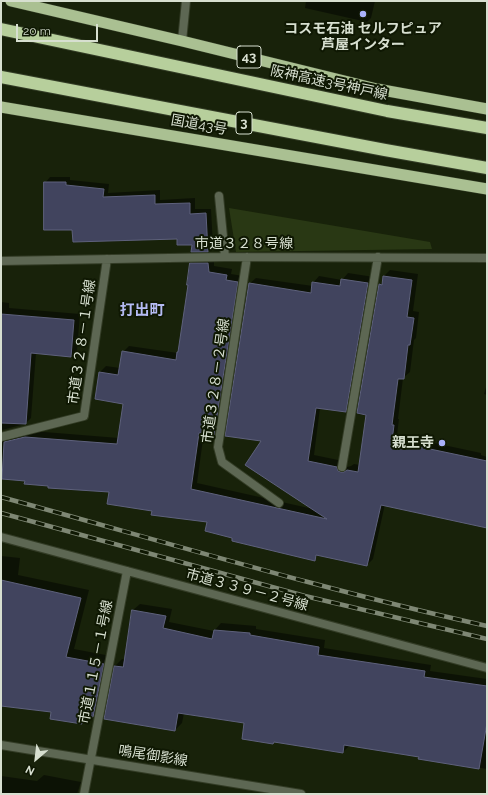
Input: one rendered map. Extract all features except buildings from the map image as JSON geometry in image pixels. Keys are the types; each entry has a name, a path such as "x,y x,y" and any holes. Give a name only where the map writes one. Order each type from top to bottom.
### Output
{"highway":[{"name":"43","path":"11,1 377,89 487,109"},
{"name":"阪神高速3号神戸線","path":"1,30 387,111 487,128"},
{"name":"3","path":"1,77 487,168"},
{"name":"国道43号","path":"1,107 487,189"}],"street":[{"path":"182,41 186,1"},
{"path":"219,196 225,257"},
{"name":"市道３２８号線","path":"1,261 225,257 487,258"},
{"name":"市道３２８－２号線","path":"247,257 218,446 222,462 279,503"},
{"path":"342,467 378,257"},
{"name":"市道３２８－１号線","path":"1,437 84,416 107,259"},
{"name":"市道３３９－２号線","path":"1,537 487,668"},
{"name":"市道１１５－１号線","path":"84,794 127,571"},
{"name":"鳴尾御影線","path":"1,745 301,794"}],"green space":[{"path":"229,208 430,242 432,249 236,252"}],"railway":[{"path":"1,497 304,581 487,626"},
{"path":"1,513 305,596 487,639"}],"place":[{"name":"コスモ石油 セルフピュア 芦屋インター","path":"363,14"},
{"name":"親王寺","path":"442,443"}],"district":[{"name":"打出町","path":"142,310"}]}
